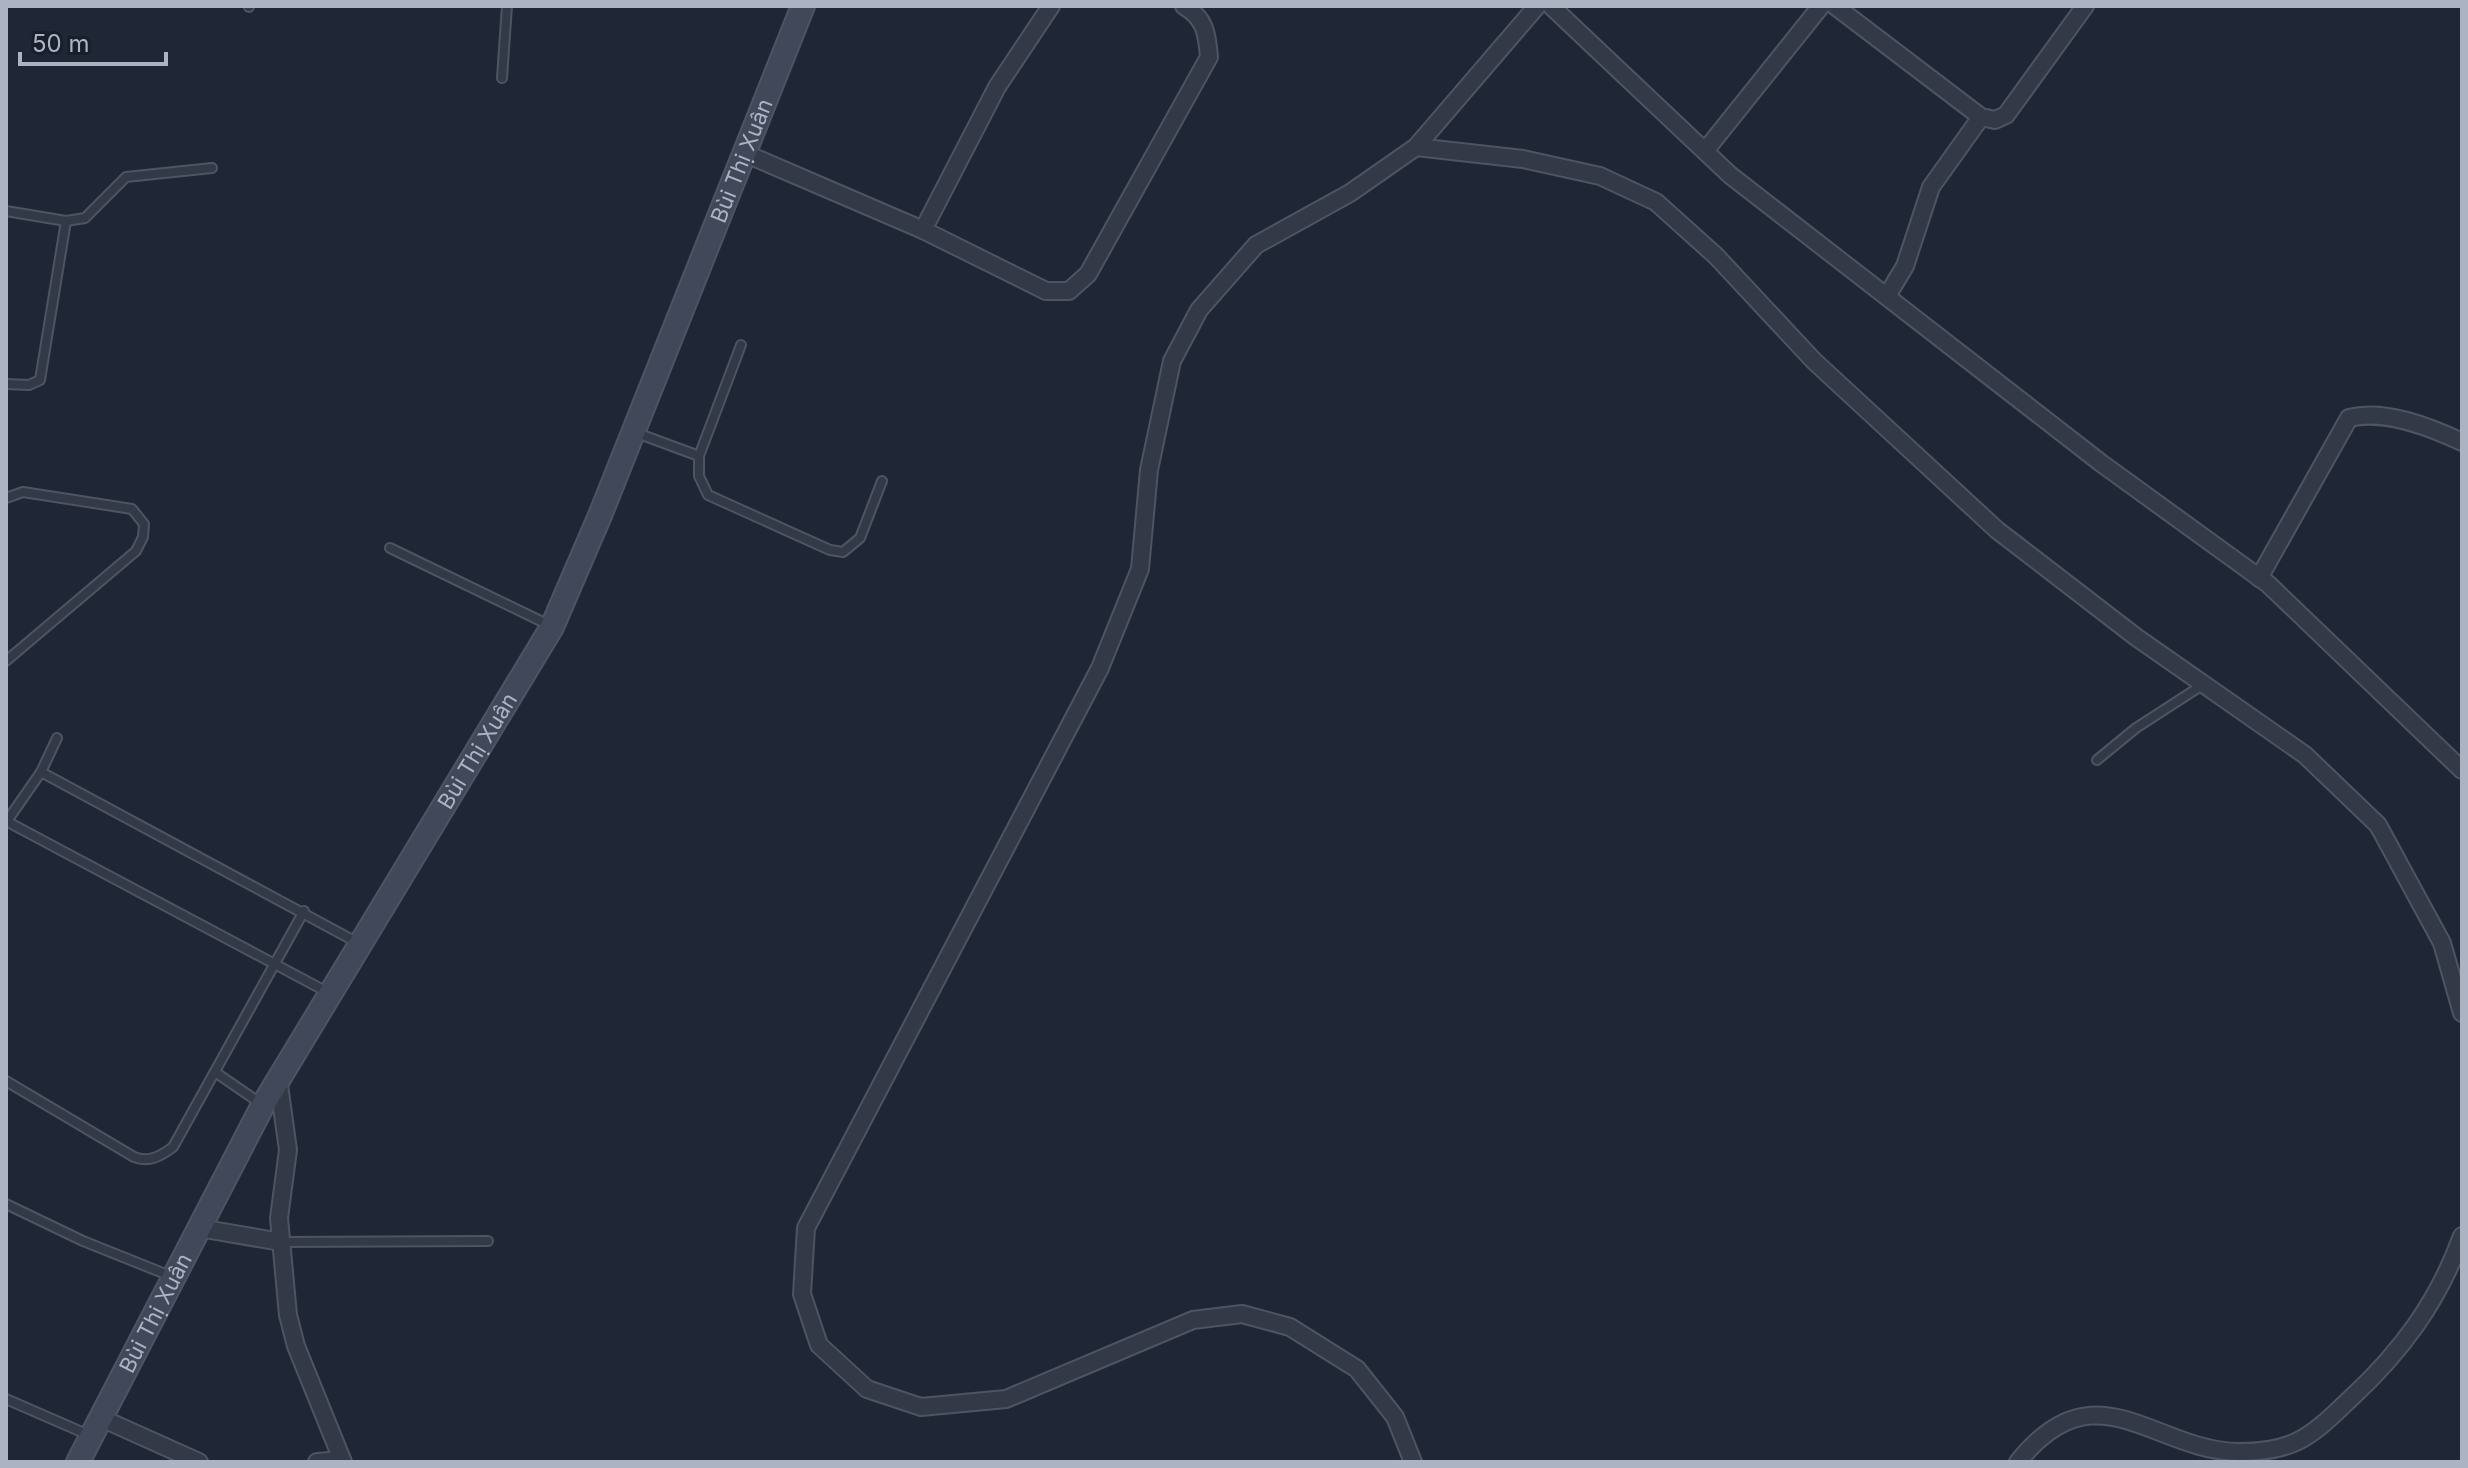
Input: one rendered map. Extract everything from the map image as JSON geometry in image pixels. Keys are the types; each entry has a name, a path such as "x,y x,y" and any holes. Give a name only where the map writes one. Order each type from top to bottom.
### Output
{"main road":[{"name":"Bùi Thị Xuân","path":"78,1462 278,1078 552,627 803,6"}],"street":[{"path":"923,230 997,87 1051,6"},
{"path":"744,153 923,230 1046,291 1069,291 1088,274 1209,57 1207,31 1198,14 1184,6"},
{"path":"1413,1462 1395,1417 1357,1369 1290,1327 1242,1314 1193,1320 1006,1399 921,1407 867,1389 819,1345 802,1294 806,1228 1100,668 1140,569 1149,470 1166,388 1172,361 1192,323 1256,245 1350,193 1416,147 1537,6"},
{"path":"1551,6 1730,175 2101,463 2259,578 2462,770"},
{"path":"1705,151 1821,6"},
{"path":"1835,6 1981,117 1995,120 2006,115 2085,6"},
{"path":"1887,296 1905,266 1931,187 1981,117"},
{"path":"1416,147 1523,159 1584,173 1656,202 1716,256 1814,361 1997,530 2136,637 2305,755 2378,825 2442,943 2462,1013"},
{"path":"2259,578 2349,418 2370,416 2405,422 2432,428 2462,442"},
{"path":"278,1078 288,1150 279,1218 288,1315 296,1346 343,1461 317,1462"},
{"path":"199,1228 281,1242"},
{"path":"2018,1462 2035,1440 2052,1429 2089,1416 2113,1417 2236,1452 2273,1450 2298,1441 2319,1428 2377,1374 2408,1339 2450,1269 2462,1236"},
{"path":"96,1427 199,1462"}],"lane":[{"path":"502,78 507,6"},
{"path":"6,211 66,221 85,218 126,177 212,168"},
{"path":"6,384 29,385 40,380 66,221"},
{"path":"741,345 699,456 699,476 708,495 830,550 843,552 860,538 882,481"},
{"path":"633,432 699,456"},
{"path":"6,498 23,492 132,509 144,524 143,537 136,551 6,661"},
{"path":"390,548 552,627"},
{"path":"2097,760 2162,710 2205,683"},
{"path":"57,738 41,772 6,821 330,993"},
{"path":"41,772 304,911 360,944"},
{"path":"6,1081 142,1160 161,1156 173,1147 304,911"},
{"path":"215,1072 263,1105"},
{"path":"6,1204 83,1241 174,1277"},
{"path":"281,1242 488,1241"},
{"path":"6,1399 96,1427"}]}
